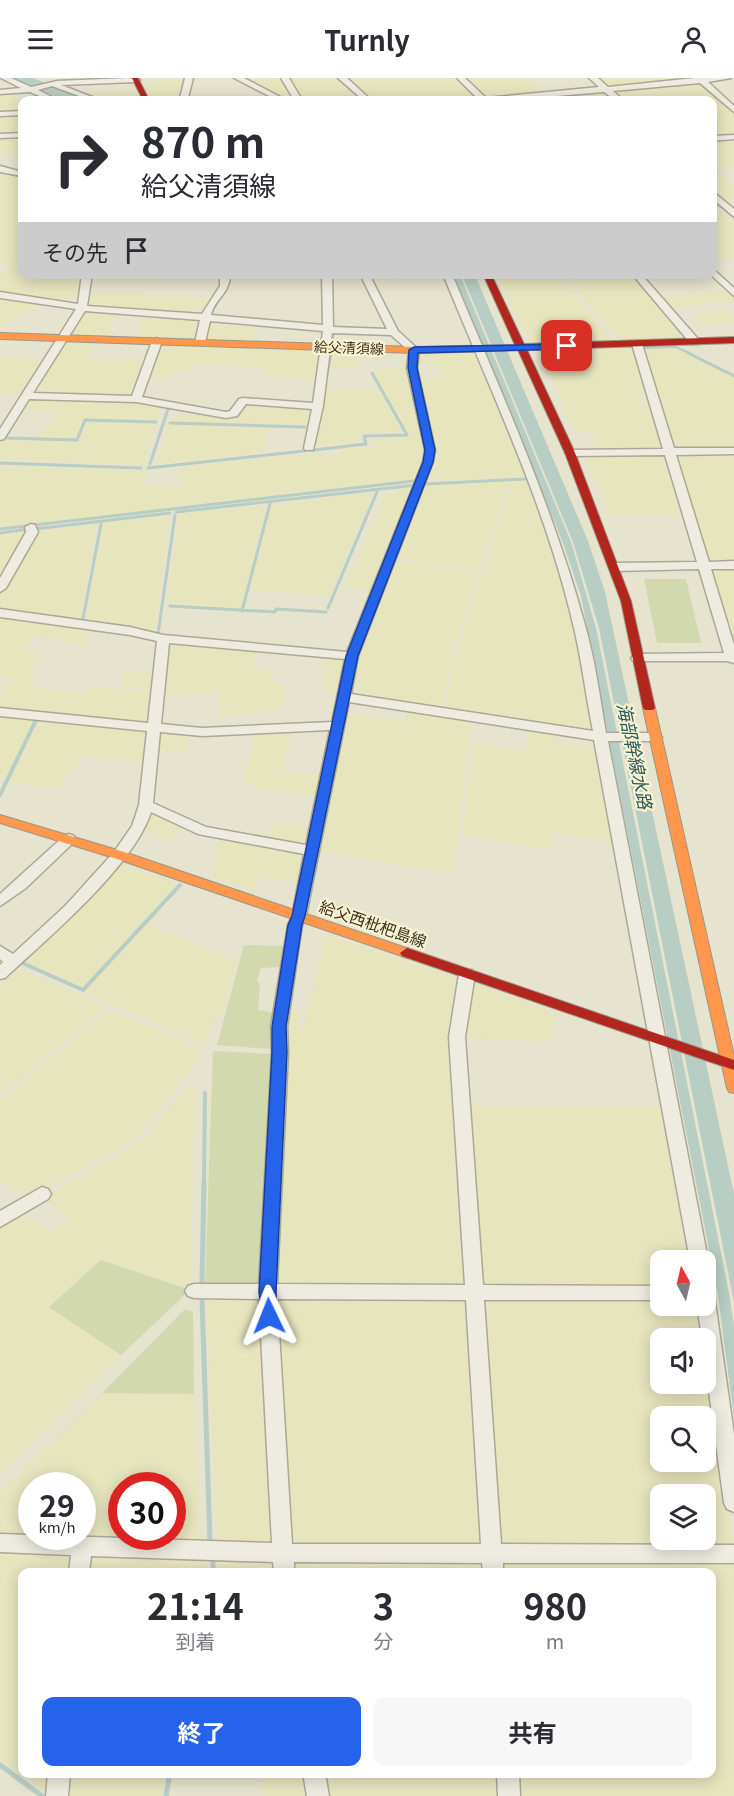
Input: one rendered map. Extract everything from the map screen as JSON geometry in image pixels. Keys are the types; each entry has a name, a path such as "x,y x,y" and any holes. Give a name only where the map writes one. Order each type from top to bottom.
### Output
{"main road":[{"path":"136,79 144,96"},
{"path":"489,279 515,348 570,453 626,601 637,658 731,1064 734,1088"},
{"name":"給父清須線","path":"0,336 414,350 734,340"},
{"name":"給父西枇杷島線","path":"0,819 69,838 731,1064"}],"street":[{"path":"5,78 44,96"},
{"path":"39,78 84,96"},
{"path":"184,96 189,78"},
{"path":"238,78 274,96"},
{"path":"285,78 296,96"},
{"path":"342,78 362,96"},
{"path":"461,78 479,96"},
{"path":"586,78 613,96"},
{"path":"593,78 608,96"},
{"path":"560,96 603,89 727,78"},
{"path":"0,92 30,90 50,84 136,79"},
{"path":"700,79 716,96"},
{"path":"717,97 728,108"},
{"path":"0,114 18,113"},
{"path":"0,136 18,135"},
{"path":"717,139 734,137"},
{"path":"0,169 18,173"},
{"path":"721,206 734,220"},
{"path":"717,276 734,293"},
{"path":"0,437 82,307 86,279"},
{"path":"200,342 208,309 225,286 225,279"},
{"path":"309,448 318,406 328,329 327,279"},
{"path":"283,1563 268,1292 280,1052 279,1027 295,925 299,916 352,656 428,462 430,450 412,368 414,350 394,332 367,279"},
{"path":"449,279 480,349 557,547 580,628 662,1041 697,1250"},
{"path":"640,279 695,342"},
{"path":"0,295 82,307 328,329 394,332"},
{"path":"135,399 157,341"},
{"path":"637,344 733,658 637,658"},
{"path":"26,396 135,399 226,415 233,414 243,400 318,406"},
{"path":"570,453 734,451"},
{"path":"0,588 32,532 31,526"},
{"path":"615,567 734,565"},
{"path":"0,613 130,631 163,639 352,656"},
{"path":"0,974 71,908 119,855 139,827 146,805 163,639"},
{"path":"345,697 601,737 655,737"},
{"path":"0,712 202,732 339,726"},
{"path":"146,805 203,831 312,851"},
{"path":"0,901 21,885 69,838"},
{"path":"0,951 13,962"},
{"path":"467,974 457,1037 492,1563"},
{"path":"0,1220 42,1194"},
{"path":"194,1292 650,1293"},
{"path":"707,1316 734,1503"},
{"path":"0,1544 18,1545"},
{"path":"96,1549 283,1563 492,1563 734,1554"},
{"path":"80,1568 82,1550"},
{"path":"57,1796 59,1778"},
{"path":"315,1778 318,1796"},
{"path":"508,1778 510,1796"}],"shaded area":[{"path":"241,78 280,78 290,96 276,96"},
{"path":"287,78 335,78 355,96 299,96"},
{"path":"345,78 459,78 476,96 365,96"},
{"path":"465,78 525,78 542,94 523,96 482,96"},
{"path":"594,78 696,78 607,88"},
{"path":"159,80 187,80 181,96 150,96 143,83"},
{"path":"698,81 716,96 616,96 610,90"},
{"path":"134,89 138,96 88,96 76,92"},
{"path":"601,92 606,96 548,96"},
{"path":"0,93 18,93 14,102 18,102 18,113 0,113"},
{"path":"717,97 727,105 717,106"},
{"path":"727,107 734,112 734,136 717,138 717,108"},
{"path":"0,114 18,114 18,135 0,136"},
{"path":"734,138 734,166 717,168 717,140"},
{"path":"18,139 18,154 0,152 0,140"},
{"path":"717,171 729,183 734,183 732,206 727,205 717,194"},
{"path":"0,172 18,176 18,279 82,279 79,298 67,298 63,302 0,293 0,277 12,267 0,264"},
{"path":"717,209 734,221 734,257 717,259"},
{"path":"91,279 163,279 163,281 91,281"},
{"path":"370,279 408,279 372,281"},
{"path":"499,279 562,279 612,340 530,341"},
{"path":"568,279 637,279 689,337 619,340"},
{"path":"728,290 734,296 734,301 670,309 660,298"},
{"path":"89,293 145,293 145,295 212,299 205,308 192,308 189,315 87,306"},
{"path":"0,297 46,303 0,326 0,314 3,311 0,310"},
{"path":"83,310 117,312 108,336 69,335"},
{"path":"731,312 734,321 704,325 695,315"},
{"path":"144,315 203,319 196,339 137,337"},
{"path":"207,325 254,327 252,341 203,339"},
{"path":"65,342 94,343 88,359 142,361 129,398 31,393"},
{"path":"156,346 323,351 318,381 261,375 264,369 198,363 190,370 178,370 167,379 146,377"},
{"path":"635,348 648,391 636,391 639,403 652,403 664,448 596,451 591,431 574,431 541,352"},
{"path":"674,348 734,377 734,449 672,448 643,349"},
{"path":"333,352 359,352 357,363 362,365 362,369 329,368"},
{"path":"418,354 477,354 526,477 425,481 431,462 418,378 441,377 439,365 433,365 432,362 416,362"},
{"path":"0,357 45,359 22,395 0,395"},
{"path":"409,367 426,451 420,479 0,528 0,466 148,471 144,482 152,486 183,487 178,468 320,452 321,459 342,452 342,449 373,446 372,438 409,436 372,371"},
{"path":"325,388 377,390 403,432 365,433 358,435 357,442 315,447"},
{"path":"34,397 131,401 130,403 161,408 157,421 84,419 76,440 36,438 57,413 23,408 28,399"},
{"path":"246,403 310,407 313,409 310,427 177,422 180,414 225,417"},
{"path":"87,421 157,423 144,465 0,459 0,444 3,439 79,441"},
{"path":"169,423 270,427 264,452 156,464"},
{"path":"734,452 734,563 708,563 675,453"},
{"path":"666,453 684,515 612,516 584,455"},
{"path":"527,480 554,547 576,628 595,733 445,710 463,632 513,481"},
{"path":"510,481 479,570 394,557 423,485"},
{"path":"415,488 374,590 345,586 386,494 393,495 397,490"},
{"path":"373,494 330,595 250,591 272,504"},
{"path":"258,506 266,510 241,609 167,605 179,516 183,513"},
{"path":"170,515 155,632 85,624 103,523"},
{"path":"97,524 80,623 0,610 0,595 34,532"},
{"path":"28,533 0,583 0,536"},
{"path":"397,561 473,572 478,576 459,632 441,707 436,709 356,698 361,686 350,685 355,656 391,563"},
{"path":"734,569 734,645 710,570"},
{"path":"0,614 92,629 85,646 32,636 24,651 42,653 29,679 37,680 33,688 82,693 92,687 150,692 149,723 145,725 0,711 0,698 12,677 0,675"},
{"path":"170,644 257,651 253,669 272,671 270,680 283,683 286,688 281,705 275,711 219,717 219,693 161,694 165,647"},
{"path":"327,657 343,658 346,662 338,695 322,689"},
{"path":"151,672 151,689 121,686 123,673"},
{"path":"411,708 471,720 454,874 316,851 344,713 405,722"},
{"path":"0,717 34,720 6,778 0,777"},
{"path":"38,721 145,732 141,763 84,755 57,788 10,782"},
{"path":"530,727 556,731 556,742 599,750 615,842 552,833 550,850 463,835 473,743 526,751"},
{"path":"161,731 188,733 187,750 155,750 157,734"},
{"path":"293,731 281,771 324,775 319,796 256,788 243,782 253,749 254,733"},
{"path":"151,809 181,824 174,842 143,830"},
{"path":"276,821 311,828 309,847 267,842"},
{"path":"221,837 302,853 306,857 301,881 258,877 253,890 212,876"},
{"path":"119,864 178,883 83,988 22,960"},
{"path":"147,924 236,960 222,1014 216,1013 206,1045 84,992"},
{"path":"326,934 457,978 460,983 468,1284 463,1289 281,1288 275,1283 285,1010 301,1011 297,1028 304,1029"},
{"path":"20,969 103,1005 104,1010 0,1094 0,984"},
{"path":"476,984 556,1014 551,1042 463,1037 470,988"},
{"path":"113,1011 201,1049 204,1054 138,1136 125,1145 34,1195 27,1195 0,1182 0,1101 107,1012"},
{"path":"188,1085 196,1088 190,1290 101,1260 49,1306 121,1355 0,1476 0,1225 21,1211 52,1233 69,1219 44,1197 146,1139"},
{"path":"468,1106 667,1106 692,1250 650,1250 650,1287 486,1288 480,1284"},
{"path":"278,1296 463,1297 469,1303 485,1540 480,1546 293,1545 286,1542 272,1302"},
{"path":"207,1298 258,1298 262,1302 274,1540 268,1547 218,1545"},
{"path":"487,1298 650,1299 650,1316 703,1316 704,1328 650,1328 650,1394 713,1394 715,1406 650,1406 650,1472 716,1472 716,1414 733,1540 728,1546 716,1546 716,1484 650,1484 650,1546 506,1547 499,1541 482,1303"},
{"path":"102,1393 194,1394 201,1543 186,1542 186,1472 108,1472 108,1540 96,1539 96,1472 21,1472"},
{"path":"18,1475 18,1537 0,1536 0,1493"},
{"path":"0,1550 66,1551 75,1556 74,1568 18,1568 18,1771 0,1758"},
{"path":"480,1556 486,1568 292,1568 294,1558"},
{"path":"96,1557 208,1560 208,1568 91,1568 92,1560"},
{"path":"218,1558 269,1559 276,1564 277,1568 219,1568"},
{"path":"506,1558 728,1558 734,1563 734,1796 517,1796 515,1778 716,1778 716,1568 500,1568 500,1564"},
{"path":"28,1778 54,1778 52,1795"},
{"path":"72,1778 164,1778 161,1796 70,1796"},
{"path":"261,1778 308,1778 310,1796 264,1796"},
{"path":"323,1778 501,1778 503,1796 325,1796"}],"green space":[{"path":"644,579 686,579 701,643 657,643"},
{"path":"244,945 286,946 287,949 280,967 261,968 257,980 260,984 258,1010 277,1013 274,1046 269,1049 217,1045"},
{"path":"213,1051 274,1054 260,1286 205,1288"},
{"path":"101,1260 190,1290 121,1355 49,1307"},
{"path":"185,1309 193,1312 194,1394 102,1393"}],"water":[{"path":"12,78 33,78 77,96 55,96"},
{"path":"456,279 462,279 571,542 596,628 729,1293 734,1326 734,1417 716,1285 716,1250 709,1250 581,596 563,543"},
{"name":"海部幹線水路","path":"464,279 477,279 588,541 605,592 734,1194 734,1302 599,628 573,542"}],"waterway":[{"path":"338,78 358,96"},
{"path":"0,172 18,176"},
{"path":"717,206 721,204"},
{"path":"333,332 333,343"},
{"path":"645,348 676,347 691,354"},
{"path":"327,374 331,353"},
{"path":"688,353 734,376"},
{"path":"314,450 366,444 364,436 407,435 372,373"},
{"path":"150,464 168,409"},
{"path":"7,438 77,440 85,420 156,422"},
{"path":"170,423 305,427"},
{"path":"148,468 304,451"},
{"path":"0,463 141,468"},
{"path":"425,484 525,479"},
{"path":"0,529 414,481"},
{"path":"176,512 416,485"},
{"path":"328,608 377,492"},
{"path":"242,610 270,504"},
{"path":"35,529 170,513"},
{"path":"155,633 158,634 175,515"},
{"path":"82,624 101,524"},
{"path":"0,533 28,529"},
{"path":"170,606 242,610"},
{"path":"242,610 275,612 276,609 326,612"},
{"path":"0,795 36,720 34,719"},
{"path":"20,962 83,990 180,885"},
{"path":"204,1184 205,1093"},
{"path":"202,1283 204,1182"},
{"path":"202,1299 210,1542"},
{"path":"213,1558 213,1568"},
{"path":"0,1765 42,1796"},
{"path":"166,1796 169,1778"}],"traffic: slow":[{"path":"0,336 414,350 461,349"},
{"path":"649,708 734,1088"},
{"path":"0,819 119,855 407,953"}],"traffic: jam":[{"path":"135,78 144,96"},
{"path":"489,279 570,453 626,601 649,708"},
{"path":"461,349 734,340"},
{"path":"407,953 734,1065"}],"route":[{"path":"269,1316 268,1292 280,1052 279,1027 295,925 299,916 352,656 428,462 430,450 412,368 414,350 567,346"}]}
